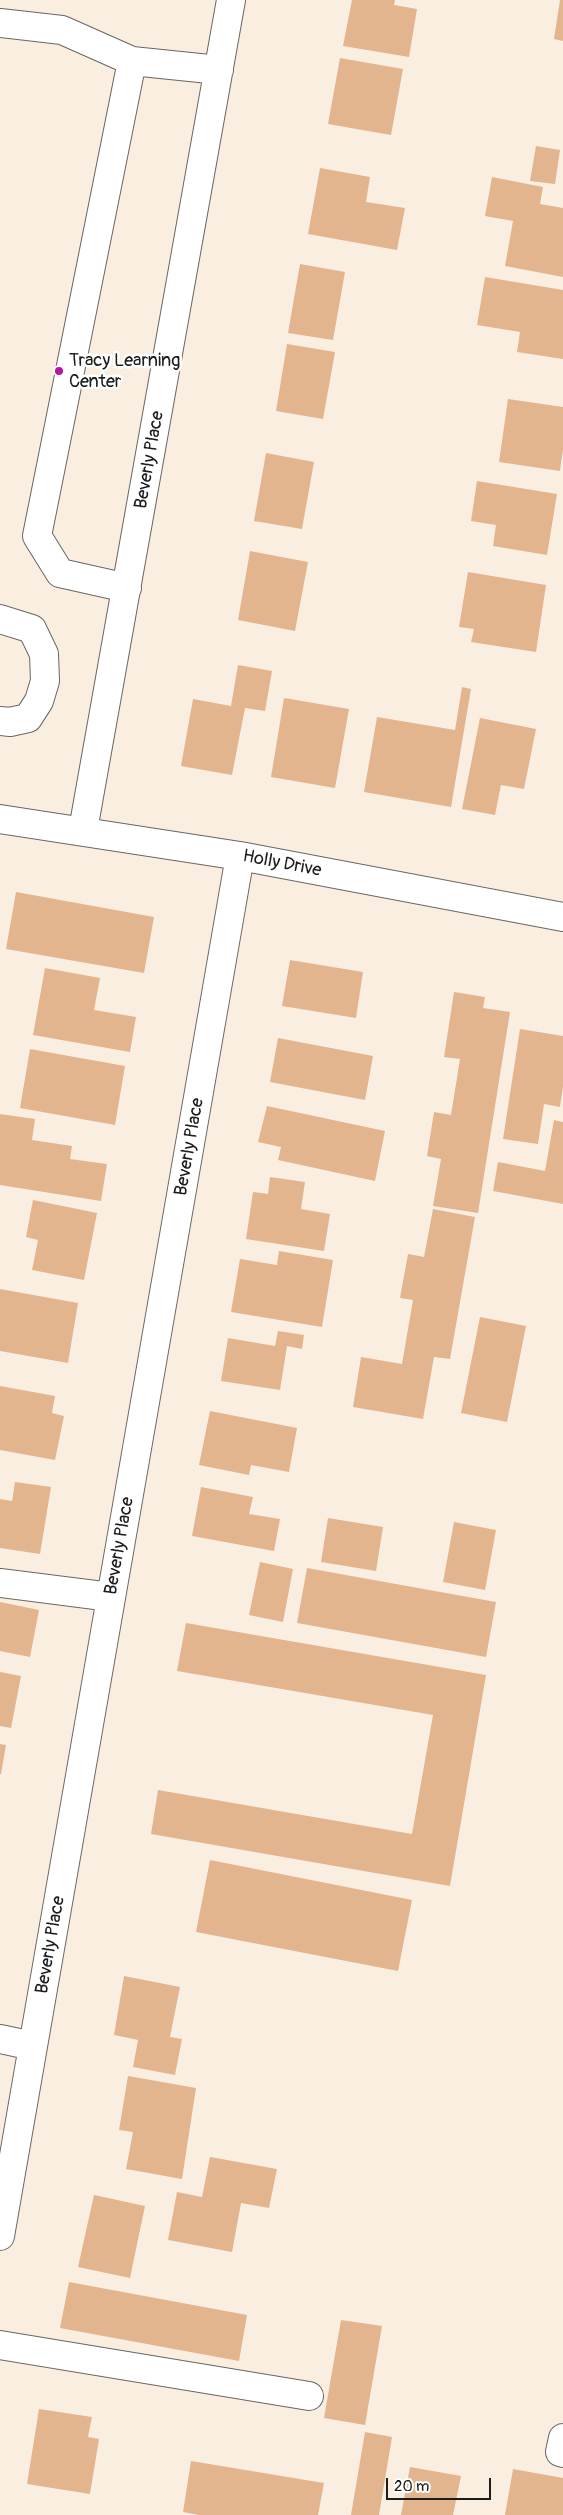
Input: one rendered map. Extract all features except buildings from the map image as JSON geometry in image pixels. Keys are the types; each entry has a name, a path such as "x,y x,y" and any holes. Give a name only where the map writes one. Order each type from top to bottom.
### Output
{"street":[{"name":"Beverly Place","path":"83,830 231,0"},
{"path":"0,23 62,30 132,61 218,70"},
{"path":"127,588 60,573 37,536 132,61"},
{"path":"0,619 32,629 44,654 45,681 39,701 28,718 10,722 0,720"},
{"name":"Holly Drive","path":"0,819 83,830 240,856 563,917"},
{"name":"Beverly Place","path":"0,2236 240,856"},
{"path":"0,1582 111,1597"},
{"path":"0,2038 33,2046"},
{"path":"0,2345 309,2396"},
{"path":"563,2438 560,2452 563,2453"}],"place":[{"name":"Tracy Learning Center","path":"59,371"}]}
